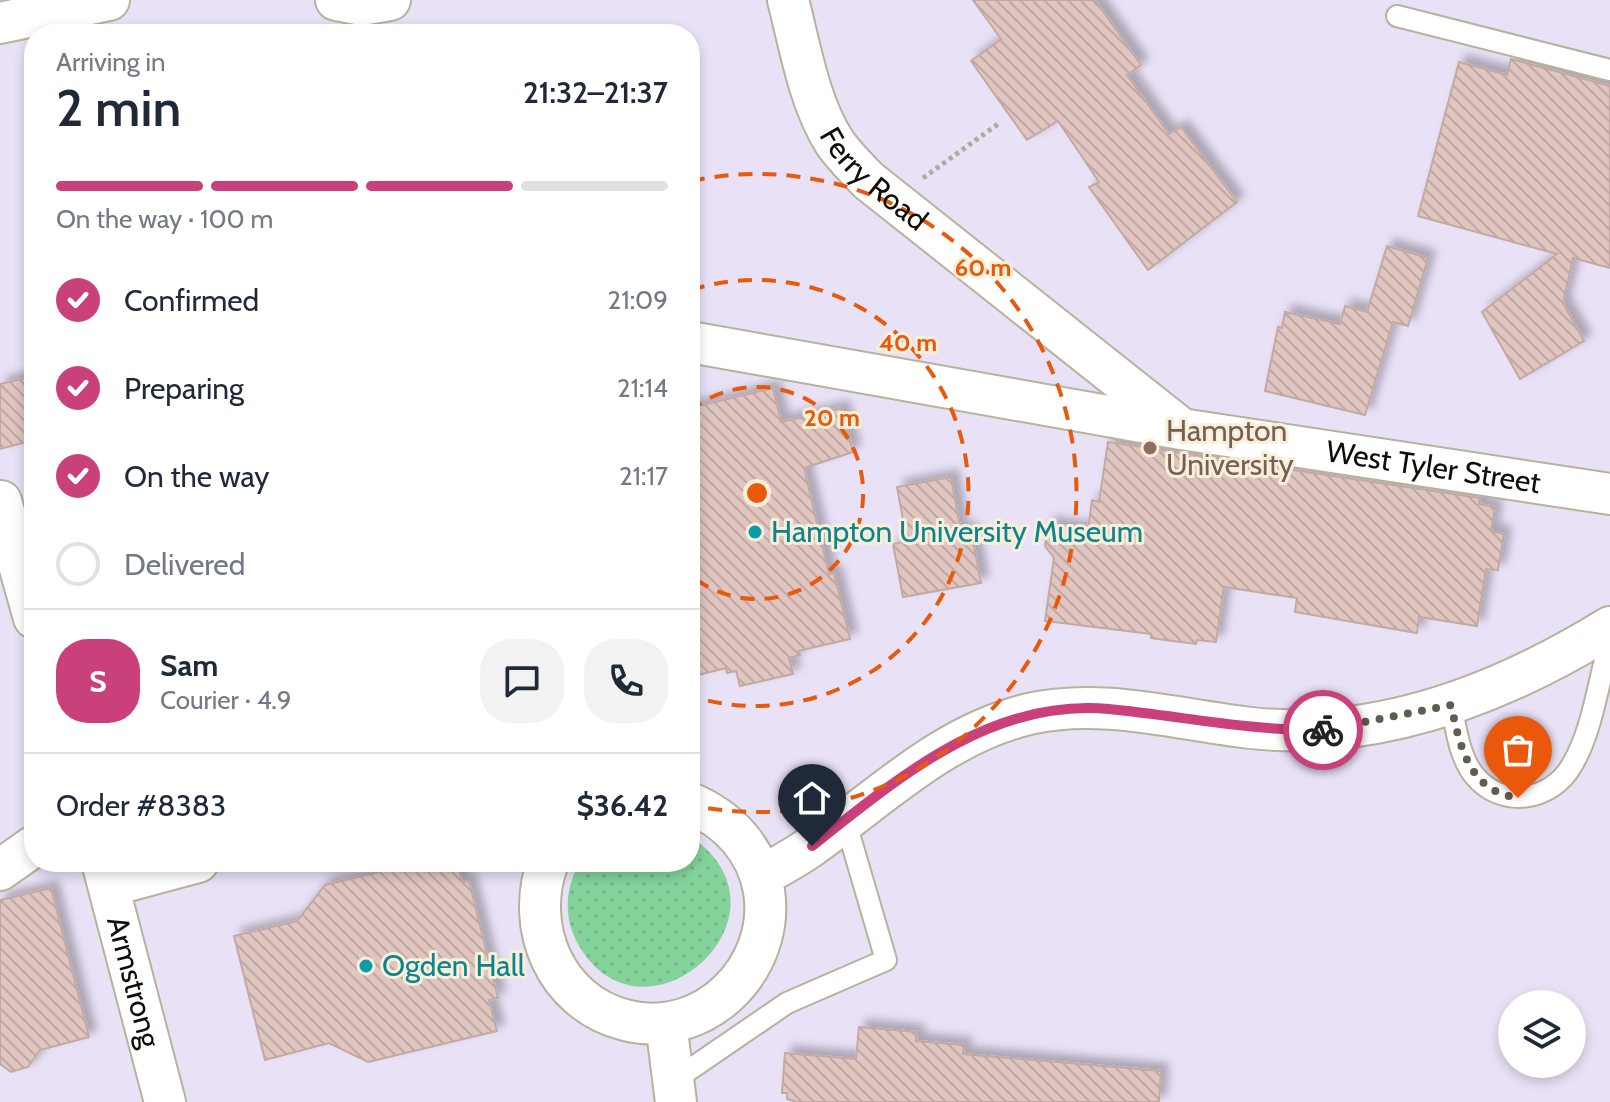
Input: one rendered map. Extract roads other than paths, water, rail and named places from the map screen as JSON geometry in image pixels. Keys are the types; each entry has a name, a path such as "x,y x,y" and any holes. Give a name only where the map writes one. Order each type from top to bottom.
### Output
{"street":[{"path":"0,23 109,0"},
{"path":"336,0 361,5 390,0"},
{"name":"Ferry Road","path":"788,0 812,86 833,140 869,181 1181,429"},
{"name":"West Tyler Street","path":"700,344 1181,429 1610,494"},
{"path":"12,496 24,563"},
{"path":"762,876 812,846 882,790 927,760 992,727 1031,713 1108,709 1252,728 1323,730 1451,705 1547,664 1610,627"},
{"path":"545,872 537,903 542,942 560,978 589,1004 626,1021 666,1023 698,1014 726,997 748,972 762,942 765,920 762,876 743,840 714,813 700,807"},
{"path":"0,870 24,853"},
{"name":"Armstrong","path":"105,874 165,1102"},
{"path":"666,1023 674,1091"}],"lane":[{"path":"1397,16 1610,70"},
{"path":"1451,705 1465,760 1475,776 1505,796 1531,797 1562,778 1576,758 1610,642"},
{"path":"674,1091 787,1003 886,960 845,820"}],"place":[{"name":"Hampton University","path":"1150,448"},
{"name":"Hampton University Museum","path":"755,532"},
{"name":"Ogden Hall","path":"366,966"}]}
